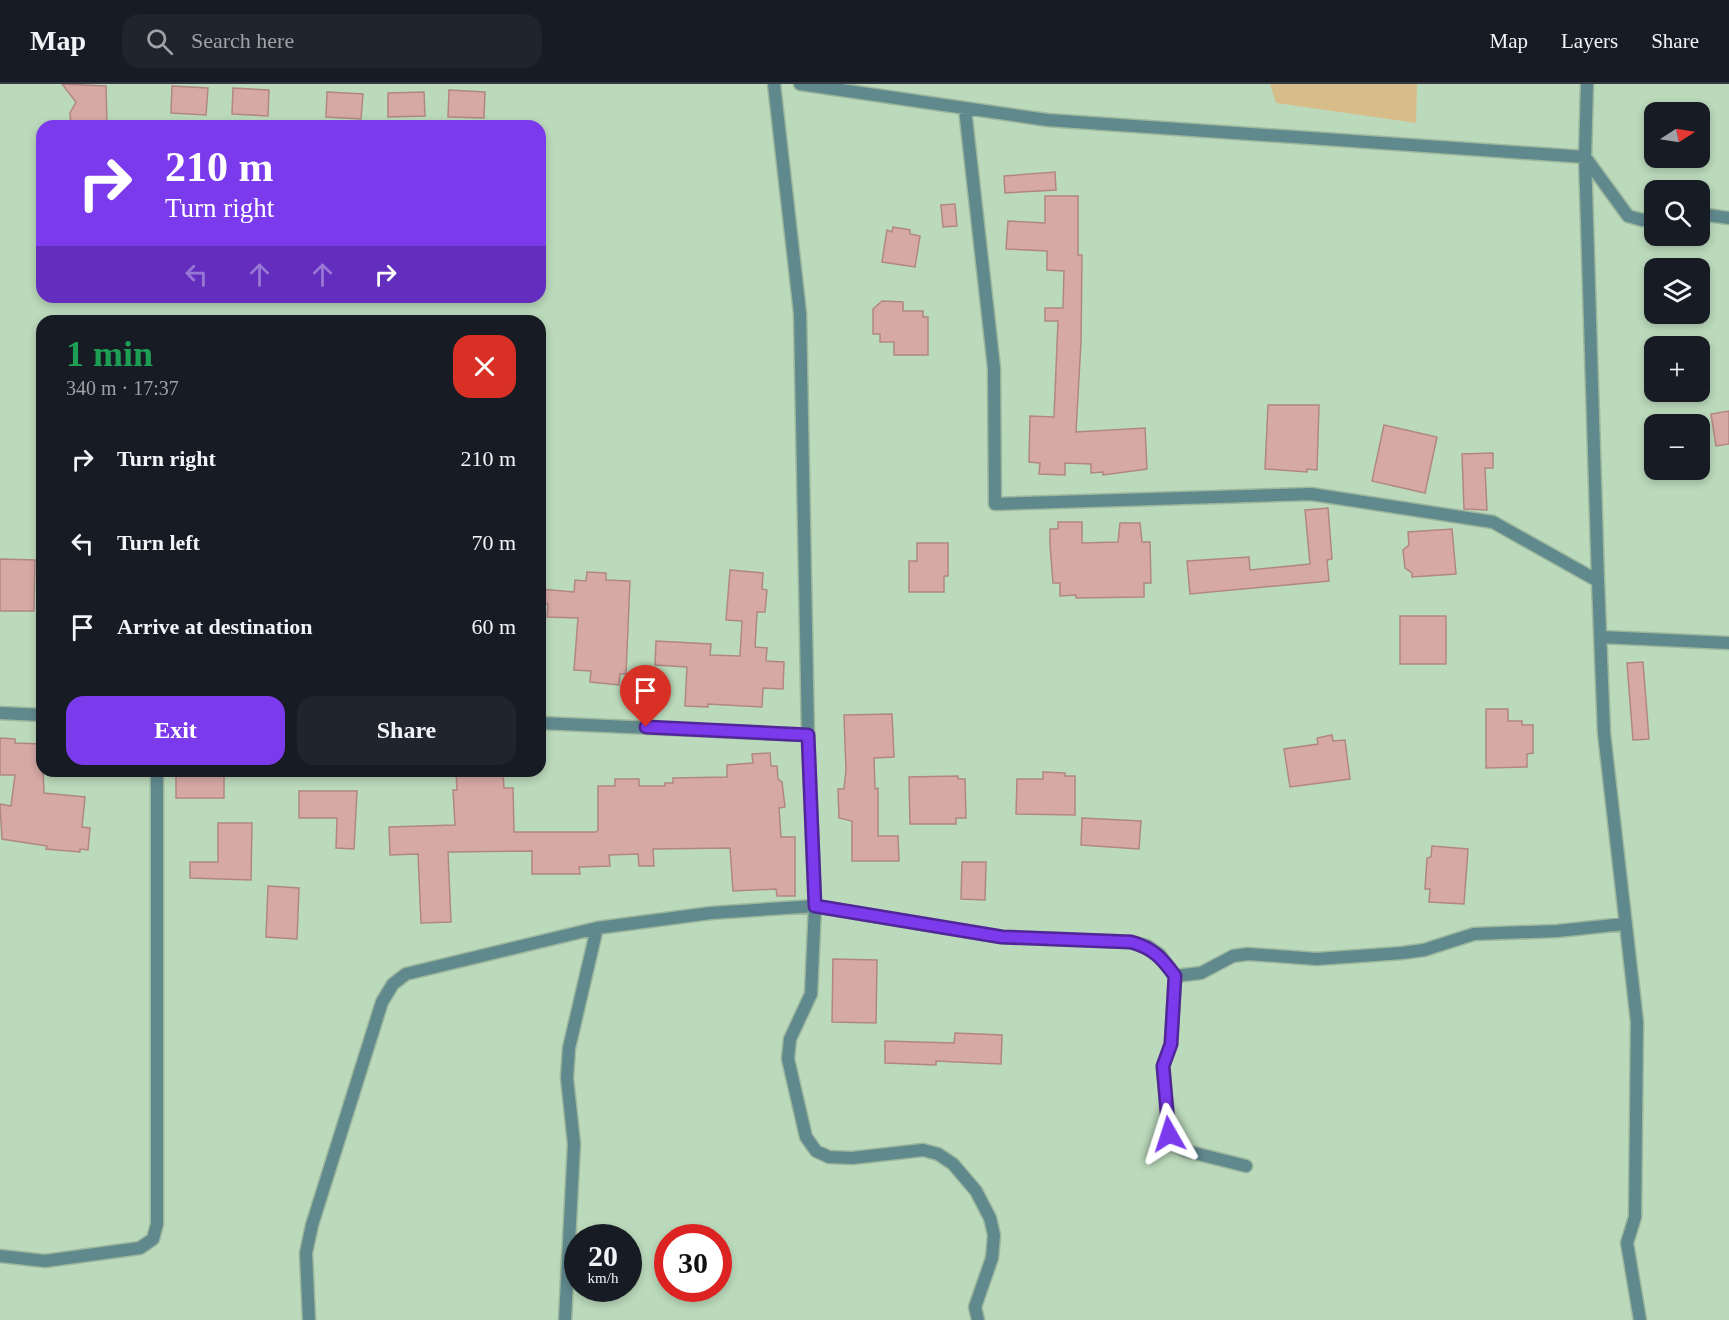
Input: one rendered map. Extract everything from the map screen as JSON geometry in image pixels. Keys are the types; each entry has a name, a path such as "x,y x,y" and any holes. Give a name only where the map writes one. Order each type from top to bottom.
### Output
{"street":[{"path":"774,84 800,313 808,735 815,906 811,994 790,1039 788,1059 806,1137 816,1151 829,1157 852,1158 923,1150 938,1154 953,1164 976,1191 990,1218 994,1235 992,1258 975,1307 978,1320"},
{"path":"800,84 1047,120 1263,136 1453,146 1585,157 1628,216 1644,220"},
{"path":"1587,84 1585,157 1604,733 1637,1022 1638,1074 1634,1137 1635,1217 1628,1244 1640,1320"},
{"path":"965,109 994,368 995,504 1311,494 1493,522 1598,581"},
{"path":"1710,215 1729,218"},
{"path":"1601,637 1729,643"},
{"path":"0,713 36,715"},
{"path":"546,723 808,735"},
{"path":"0,1256 45,1261 140,1248 153,1239 157,1224 157,777"},
{"path":"309,1320 306,1253 312,1225 382,1002 393,984 406,974 597,928 711,913 815,906 1002,937 1131,942 1147,946 1160,956 1175,976 1171,1044 1163,1066 1169,1134 1176,1146 1186,1151 1246,1166"},
{"path":"1175,976 1202,974 1233,956 1248,954 1317,959 1402,953 1424,950 1474,934 1557,931 1624,924"},
{"path":"565,1320 574,1144 567,1078 569,1048 597,928"}],"shaded area":[{"path":"1270,84 1417,84 1416,123 1276,103"}],"building":[{"path":"62,84 106,86 107,120 71,120 70,113 76,102"},
{"path":"172,86 208,88 206,115 171,113"},
{"path":"233,88 269,90 268,116 232,114"},
{"path":"449,90 485,92 484,118 448,117"},
{"path":"327,92 363,94 361,119 326,117"},
{"path":"424,92 425,116 388,117 388,93"},
{"path":"1055,172 1056,190 1005,193 1004,176"},
{"path":"1045,196 1078,196 1078,255 1082,255 1081,341 1076,432 1145,428 1147,469 1103,475 1103,472 1091,473 1091,464 1065,463 1065,475 1039,474 1040,463 1029,462 1030,416 1054,417 1058,321 1045,321 1045,308 1063,308 1064,271 1047,270 1047,251 1006,249 1008,221 1045,223"},
{"path":"955,204 957,226 943,227 941,205"},
{"path":"893,227 910,230 910,234 920,236 915,267 882,262 887,230 892,232"},
{"path":"882,301 903,302 903,311 923,311 923,317 928,317 928,355 894,355 894,342 880,342 880,334 873,334 873,309"},
{"path":"1268,405 1319,405 1317,470 1307,469 1307,472 1265,469"},
{"path":"1729,411 1729,444 1716,446 1711,414"},
{"path":"1384,425 1437,437 1425,493 1372,481"},
{"path":"1493,453 1493,468 1485,468 1487,510 1464,509 1462,454"},
{"path":"1328,508 1332,559 1327,560 1329,581 1190,594 1187,561 1249,557 1250,570 1310,564 1305,510"},
{"path":"1058,522 1082,522 1082,543 1118,542 1120,523 1140,523 1142,542 1150,542 1151,583 1144,583 1144,597 1076,598 1076,595 1060,596 1060,583 1053,583 1050,545 1050,529 1058,529"},
{"path":"1452,529 1456,574 1412,577 1412,573 1405,568 1403,550 1409,545 1408,532"},
{"path":"917,543 948,543 948,576 944,576 944,592 909,592 909,561 917,561"},
{"path":"0,559 35,560 34,611 0,611"},
{"path":"730,570 763,573 762,589 767,590 765,612 757,612 755,647 767,648 766,661 784,662 783,689 763,688 762,707 708,704 708,707 685,706 687,667 655,665 656,641 711,644 710,655 740,656 742,621 726,620"},
{"path":"587,572 606,573 606,580 630,581 626,674 620,674 619,685 590,682 591,671 574,670 578,618 547,617 546,590 574,592 575,580 586,581"},
{"path":"1400,616 1446,616 1446,664 1400,664"},
{"path":"1643,662 1649,739 1633,740 1627,663"},
{"path":"1486,709 1508,709 1508,721 1522,721 1522,725 1533,725 1533,753 1527,754 1527,767 1486,768"},
{"path":"892,714 894,757 874,758 875,789 878,788 878,836 898,836 899,861 852,861 852,821 839,818 838,789 844,789 846,770 844,715"},
{"path":"1332,735 1333,741 1345,740 1350,779 1290,787 1284,749 1318,744 1317,738"},
{"path":"0,738 15,739 15,743 36,744 36,777 43,777 44,793 85,797 82,827 90,828 88,850 80,849 80,852 46,849 47,846 2,839 0,804 11,806 15,775 0,775"},
{"path":"770,753 771,766 777,766 778,779 782,782 785,807 779,808 781,837 795,837 795,896 777,896 776,889 733,891 730,848 653,849 654,866 639,866 638,854 609,855 610,866 579,867 580,874 532,874 532,851 448,852 451,922 421,923 418,854 390,855 389,827 455,825 453,790 457,790 456,777 503,777 504,788 513,788 514,832 596,832 598,830 598,786 615,786 615,779 639,779 639,786 665,786 665,783 673,783 673,778 727,777 727,765 753,763 752,754"},
{"path":"1043,772 1075,776 1075,815 1016,814 1017,779 1043,779"},
{"path":"958,776 958,779 965,779 966,818 956,818 956,824 910,824 909,777"},
{"path":"176,777 224,777 224,798 176,798"},
{"path":"299,791 357,791 354,849 336,848 337,818 299,818"},
{"path":"1082,818 1141,821 1139,849 1081,845"},
{"path":"218,823 252,823 251,880 190,878 190,862 218,862"},
{"path":"1432,846 1468,849 1464,904 1429,902 1430,889 1425,889 1427,858 1431,857"},
{"path":"962,862 986,862 985,900 961,899"},
{"path":"268,886 299,888 297,939 266,937"},
{"path":"833,959 877,960 876,1023 832,1022"},
{"path":"955,1033 1002,1035 1001,1064 936,1061 936,1065 885,1063 885,1041 954,1043"}],"route":[{"path":"646,727 808,735 815,906 1002,937 1131,942 1147,946 1160,956 1175,976 1171,1044 1163,1066 1169,1134"}]}
